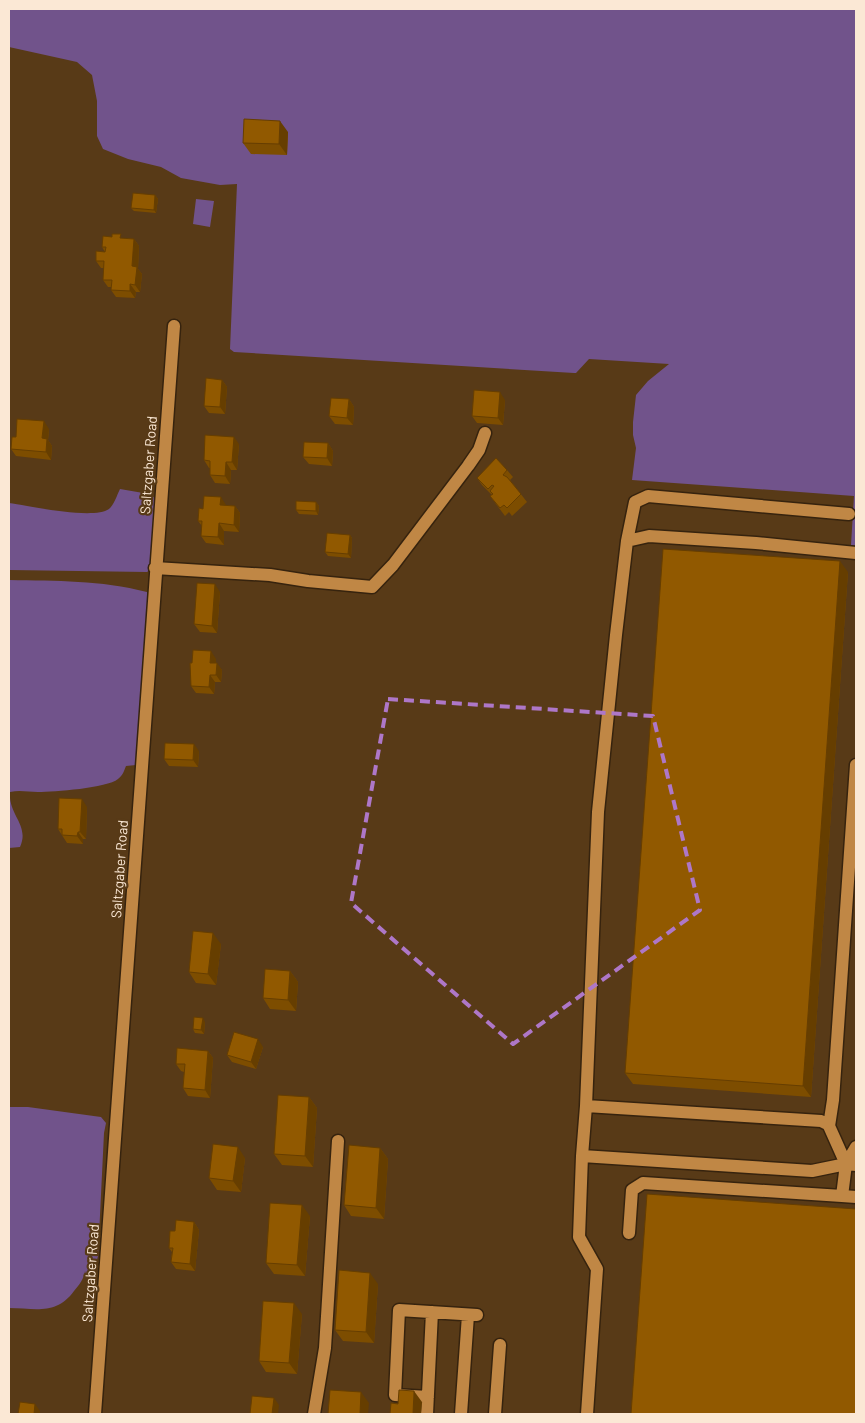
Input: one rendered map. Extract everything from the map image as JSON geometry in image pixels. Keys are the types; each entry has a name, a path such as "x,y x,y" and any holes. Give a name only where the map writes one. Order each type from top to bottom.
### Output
{"street":[{"name":"Saltzgaber Road","path":"95,1414 174,326"},
{"path":"156,568 270,574 308,581 372,587 393,565 479,450 485,433"},
{"path":"586,1414 597,1269 580,1237 598,812 616,635 628,541 636,502 648,496 849,514"},
{"path":"628,541 649,536 756,543 856,553"},
{"path":"829,1125 834,1090 856,765"},
{"path":"586,1106 820,1121 829,1125 851,1164"},
{"path":"314,1414 325,1348 338,1141"},
{"path":"842,1196 856,1147"},
{"path":"582,1156 812,1171 851,1164"},
{"path":"629,1233 632,1190 643,1183 856,1197"},
{"path":"428,1397 395,1395 399,1310 472,1315 461,1414"},
{"path":"427,1414 432,1312"},
{"path":"495,1414 500,1344"}],"highlighted area":[{"path":"388,699 653,716 700,910 513,1044 351,903"}],"shaded area":[{"path":"9,9 856,9 856,546 851,545 854,496 632,480 636,448 633,422 636,395 648,381 669,364 589,359 574,373 234,352 230,349 237,184 220,185 181,178 161,167 128,159 103,149 97,136 97,101 92,75 77,62 9,47"},
{"path":"196,199 214,201 210,227 193,224"},
{"path":"120,489 149,494 155,498 151,569 147,572 9,570 9,503 76,513 101,512 111,507"},
{"path":"9,580 112,585 147,592 149,597 136,765 126,766 118,779 103,785 56,791 10,792 12,807 21,826 22,839 20,847 9,848"},
{"path":"9,1107 28,1107 101,1117 106,1123 98,1256 94,1271 89,1275 85,1271 81,1282 67,1299 60,1304 44,1309 9,1308"}],"building":[{"path":"244,119 280,121 279,144 243,143"},
{"path":"133,193 155,195 154,210 131,208"},
{"path":"112,234 121,234 120,238 134,239 132,266 137,267 135,285 130,284 130,291 111,290 112,280 103,280 104,261 96,261 96,251 105,252 106,247 102,247 103,236 112,237"},
{"path":"206,378 222,380 220,407 204,406"},
{"path":"474,390 500,392 498,418 472,416"},
{"path":"331,398 349,399 347,418 329,416"},
{"path":"17,419 44,421 42,438 47,439 46,452 11,449 12,437 16,437"},
{"path":"205,435 234,437 232,462 226,462 225,476 210,475 210,461 204,460"},
{"path":"304,442 328,443 327,458 303,457"},
{"path":"496,458 507,470 503,475 507,477 521,494 507,508 504,505 500,508 490,496 493,494 490,491 494,486 492,485 488,489 477,478"},
{"path":"204,496 221,497 220,505 235,506 234,525 219,523 218,537 201,536 202,521 198,521 199,508 203,509"},
{"path":"296,501 316,502 316,511 296,510"},
{"path":"327,533 350,535 348,554 325,552"},
{"path":"663,549 840,561 803,1086 625,1073"},
{"path":"197,583 215,584 212,626 194,624"},
{"path":"193,650 211,651 210,663 217,663 216,675 210,675 209,687 191,686 190,663 192,663"},
{"path":"165,743 194,744 193,760 164,759"},
{"path":"59,798 82,799 80,832 78,832 77,836 62,835 62,829 58,829"},
{"path":"193,931 213,933 208,974 189,972"},
{"path":"265,969 290,971 288,1000 263,998"},
{"path":"194,1017 203,1018 201,1030 193,1029"},
{"path":"234,1032 258,1039 251,1062 227,1055"},
{"path":"177,1048 208,1051 205,1090 183,1088 185,1064 176,1064"},
{"path":"278,1095 309,1097 305,1156 274,1154"},
{"path":"213,1144 238,1147 233,1181 209,1178"},
{"path":"349,1145 380,1148 376,1208 344,1205"},
{"path":"647,1194 856,1209 856,1414 631,1414"},
{"path":"270,1203 302,1205 297,1265 266,1263"},
{"path":"176,1220 194,1222 190,1264 171,1262 173,1248 169,1248 170,1231 175,1231"},
{"path":"339,1270 370,1273 366,1332 335,1330"},
{"path":"263,1301 294,1303 289,1363 259,1361"},
{"path":"330,1390 361,1392 360,1414 328,1414"},
{"path":"399,1390 414,1391 413,1414 390,1414 391,1403 398,1404"},
{"path":"252,1396 274,1398 272,1414 250,1414"},
{"path":"20,1402 35,1404 34,1414 18,1414"}]}
